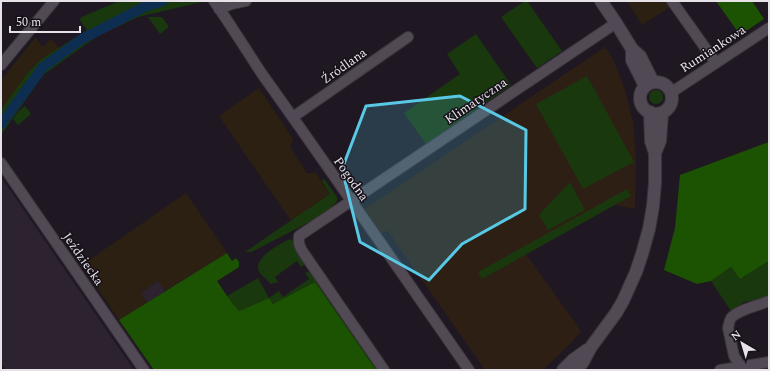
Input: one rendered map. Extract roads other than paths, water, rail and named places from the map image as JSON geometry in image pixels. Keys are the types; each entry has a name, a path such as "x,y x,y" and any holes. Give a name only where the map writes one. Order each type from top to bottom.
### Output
{"street":[{"path":"1,65 54,1"},
{"path":"217,5 246,1"},
{"path":"601,1 632,49 632,60 649,84"},
{"path":"672,1 716,63"},
{"name":"Pogodna","path":"217,5 351,202 469,370"},
{"name":"Klimatyczna","path":"384,370 305,255 300,247 299,236 616,23"},
{"name":"Rumiankowa","path":"672,92 769,28"},
{"name":"Źródlana","path":"293,117 408,37"},
{"path":"659,82 664,83 672,92 672,102 667,110 662,113 654,114 645,110 640,101 642,90 649,84 659,82"},
{"path":"576,370 583,362 591,347 623,301 642,254 649,229 655,183 655,153 651,141 650,112"},
{"path":"655,153 660,141 662,113"},
{"name":"Jeździecka","path":"1,163 144,370"},
{"path":"741,368 734,356 728,328 731,318 749,308 769,301"},
{"path":"562,370 591,347"},
{"path":"720,370 741,368 769,362"}],"waterway":[{"path":"1,124 43,67 82,39 144,7 163,1"}]}
